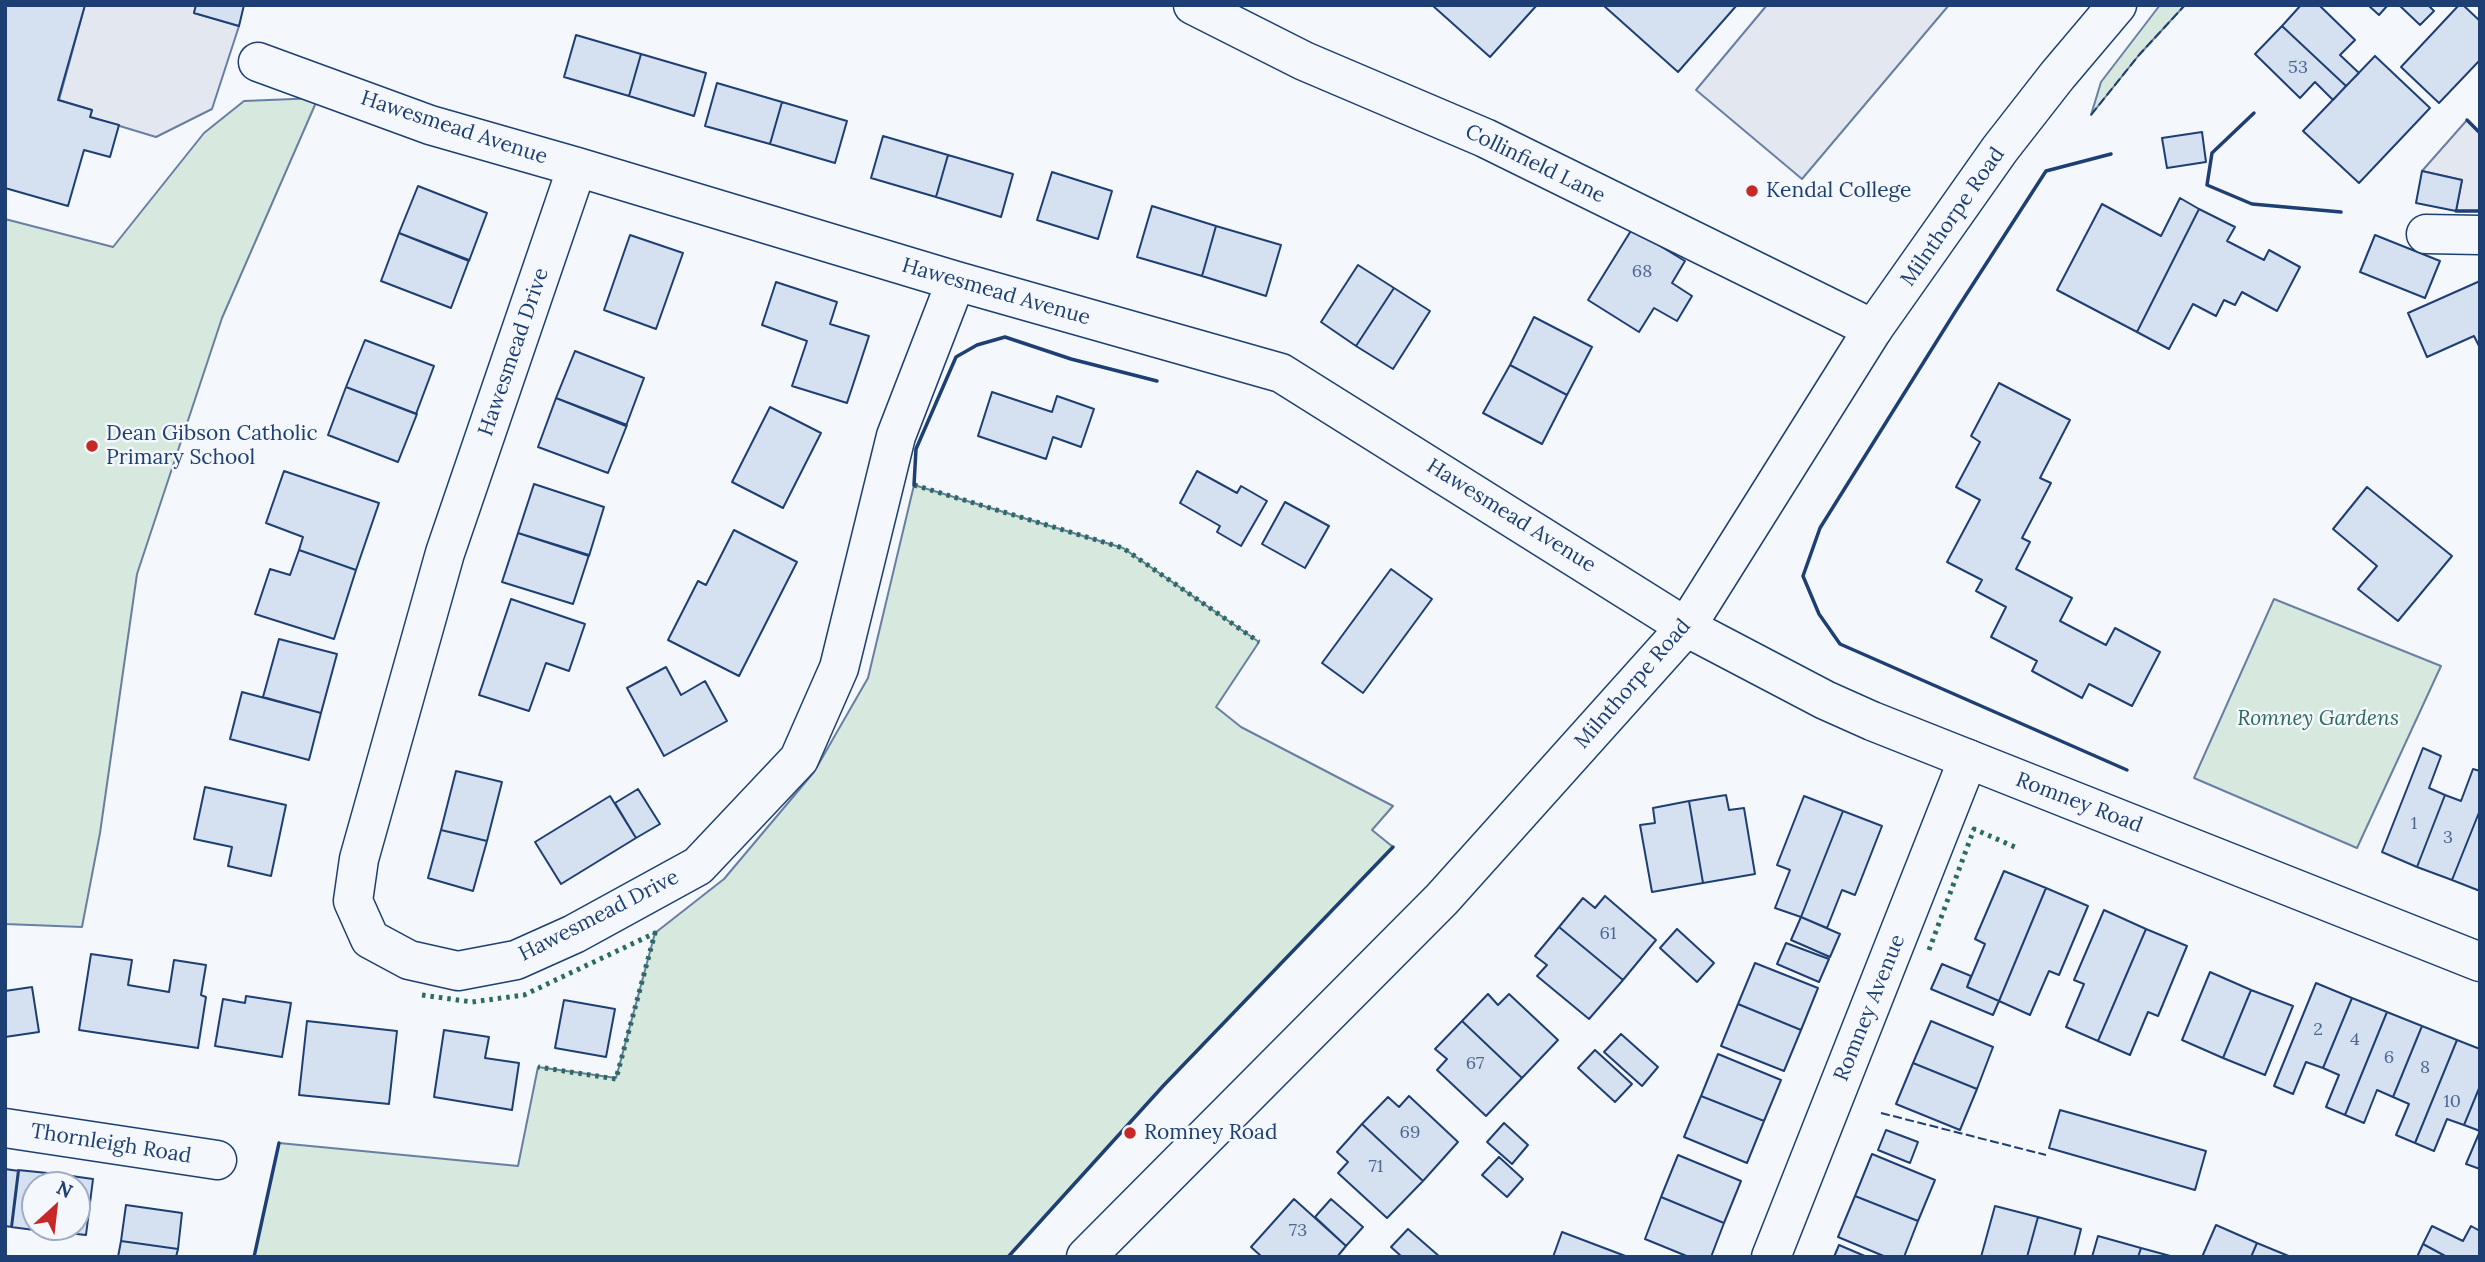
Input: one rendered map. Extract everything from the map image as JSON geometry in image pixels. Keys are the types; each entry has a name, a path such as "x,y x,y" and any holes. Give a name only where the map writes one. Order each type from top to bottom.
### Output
{"main road":[{"name":"Collinfield Lane","path":"1193,5 1304,61 1485,138 1873,329"},
{"name":"Milnthorpe Road","path":"1086,1257 1442,899 1686,627 1873,329 2000,149 2117,5"},
{"name":"Hawesmead Avenue","path":"258,62 430,125 956,281 1281,373 1686,627"},
{"name":"Hawesmead Drive","path":"577,167 445,553 359,859 353,901 370,939 409,960 458,971 516,960 574,933 698,866 799,758 838,668 896,436 956,281"},
{"path":"2426,233 2480,235"},
{"name":"Romney Road","path":"1686,627 1825,699 1968,760 2480,962"},
{"name":"Romney Avenue","path":"1771,1257 1968,760"},
{"name":"Thornleigh Road","path":"5,1128 217,1160"}],"green space":[{"path":"2160,5 2185,5 2139,55 2091,115 2101,82"},
{"name":"Dean Gibson Catholic Primary School","path":"318,98 222,318 137,574 100,833 82,927 5,924 5,219 113,247 204,133 244,101"},
{"path":"914,485 1123,548 1259,642 1216,707 1241,727 1393,806 1372,830 1393,847 1164,1085 1008,1257 254,1257 279,1143 518,1166 538,1067 616,1078 655,933 724,879 814,772 868,678"},
{"name":"Romney Gardens","path":"2274,599 2441,666 2357,848 2194,778"}],"shaded area":[{"path":"85,5 196,5 194,13 239,26 212,109 156,137 90,117 92,110 59,100"},
{"path":"1767,5 1949,5 1802,179 1696,90"},
{"path":"2467,120 2480,133 2480,211 2456,211 2462,180 2422,171"}],"building":[{"path":"5,5 85,5 58,100 92,110 90,117 119,125 110,157 84,150 68,206 5,188"},
{"path":"196,5 244,5 239,26 194,13"},
{"path":"1432,5 1537,5 1490,57"},
{"path":"1603,5 1737,5 1678,72"},
{"path":"2301,5 2319,5 2355,40 2340,55 2359,73 2346,86 2282,26"},
{"path":"2368,5 2388,5 2379,15"},
{"path":"2399,5 2428,5 2434,11 2420,25"},
{"path":"2459,5 2463,5 2480,21 2480,60 2439,103 2401,67"},
{"path":"2282,26 2346,86 2333,100 2315,82 2300,98 2255,54"},
{"path":"576,35 641,54 629,96 564,77"},
{"path":"641,54 706,73 694,116 629,96"},
{"path":"2375,56 2430,108 2359,183 2303,131"},
{"path":"717,83 782,102 770,144 705,126"},
{"path":"782,102 847,121 835,163 770,144"},
{"path":"2202,132 2206,162 2167,168 2162,138"},
{"path":"883,136 948,155 936,197 871,178"},
{"path":"948,155 1013,174 1001,217 936,197"},
{"path":"2422,171 2462,180 2456,211 2416,203"},
{"path":"1052,172 1112,191 1098,239 1037,220"},
{"path":"418,186 487,213 469,261 399,233"},
{"path":"2180,198 2199,209 2137,332 2057,290 2102,204 2161,236"},
{"path":"1152,206 1216,226 1202,276 1137,257"},
{"path":"2199,209 2235,227 2227,241 2264,260 2269,250 2300,267 2277,311 2242,292 2235,305 2224,300 2216,316 2193,304 2169,349 2137,332"},
{"path":"1216,226 1281,245 1266,296 1202,276"},
{"path":"1632,229 1685,261 1672,283 1692,296 1677,321 1654,308 1639,332 1588,300"},
{"path":"399,233 469,260 451,308 381,281"},
{"path":"630,235 683,253 656,329 604,310"},
{"path":"2375,235 2440,261 2425,298 2360,272"},
{"path":"1358,265 1394,288 1356,346 1321,322"},
{"path":"2480,281 2480,348 2474,336 2427,357 2408,313"},
{"path":"776,282 837,302 830,324 869,336 847,403 792,386 807,341 762,325"},
{"path":"1394,288 1430,311 1393,369 1356,346"},
{"path":"1534,317 1592,347 1567,395 1510,365"},
{"path":"365,340 434,366 416,414 346,387"},
{"path":"575,351 644,378 626,426 556,398"},
{"path":"1510,365 1567,395 1542,444 1483,413"},
{"path":"1999,383 2070,420 2040,478 2051,483 2022,538 2030,542 2016,569 2072,598 2060,621 2106,645 2115,628 2160,652 2132,706 2089,684 2082,698 2032,671 2037,661 1991,637 2006,607 1976,591 1982,580 1947,562 1980,500 1956,487 1980,442 1971,436"},
{"path":"346,387 417,414 398,462 328,435"},
{"path":"992,392 1052,412 1057,396 1094,409 1081,447 1053,437 1046,459 978,436"},
{"path":"556,398 627,425 608,473 538,447"},
{"path":"770,407 821,433 783,508 732,482"},
{"path":"284,471 379,503 356,570 299,550 303,537 266,523"},
{"path":"1197,471 1237,493 1241,486 1267,501 1241,546 1217,532 1220,526 1180,503"},
{"path":"534,484 604,507 589,556 518,533"},
{"path":"2367,487 2452,556 2398,621 2358,589 2377,566 2333,529"},
{"path":"1285,502 1329,526 1305,568 1262,544"},
{"path":"734,530 797,562 739,676 668,640 698,581 706,585"},
{"path":"518,533 589,555 573,604 502,582"},
{"path":"299,550 356,570 334,639 255,614 270,569 290,575"},
{"path":"1391,569 1432,599 1363,693 1322,663"},
{"path":"511,599 585,624 569,671 546,663 529,711 479,695"},
{"path":"279,639 337,654 321,713 263,697"},
{"path":"666,667 681,695 705,681 727,721 664,756 627,688"},
{"path":"242,692 321,713 309,760 230,739"},
{"path":"2423,748 2441,756 2429,788 2445,795 2417,867 2382,852"},
{"path":"2473,769 2480,771 2480,810 2452,880 2417,867 2445,795 2461,801"},
{"path":"456,771 502,782 487,841 441,830"},
{"path":"205,787 286,805 271,876 228,866 232,847 194,839"},
{"path":"638,789 660,824 636,838 615,803"},
{"path":"1726,795 1729,810 1744,808 1755,874 1703,883 1689,801"},
{"path":"610,796 636,838 561,884 535,842"},
{"path":"1804,796 1843,811 1801,917 1775,908 1790,870 1777,865"},
{"path":"1689,801 1703,883 1652,892 1640,825 1655,823 1653,808"},
{"path":"2480,810 2480,891 2452,880"},
{"path":"1843,811 1882,826 1855,895 1842,890 1827,928 1801,917"},
{"path":"441,830 487,841 473,891 428,878"},
{"path":"2004,871 2046,888 1999,1001 1967,987 1985,944 1975,939"},
{"path":"2046,888 2088,906 2059,975 2049,971 2030,1015 1999,1001"},
{"path":"1605,896 1656,940 1623,980 1559,927 1583,898 1595,908"},
{"path":"2104,910 2146,929 2098,1041 2066,1027 2084,984 2074,980"},
{"path":"1801,917 1840,934 1830,957 1791,940"},
{"path":"1559,927 1623,980 1589,1019 1537,976 1547,965 1535,956"},
{"path":"1677,929 1714,963 1697,982 1660,948"},
{"path":"2146,929 2187,946 2158,1016 2148,1012 2130,1055 2098,1041"},
{"path":"1786,943 1829,959 1819,982 1777,964"},
{"path":"91,954 132,960 128,985 169,992 174,960 206,965 201,995 206,997 198,1048 79,1030"},
{"path":"1755,963 1818,988 1801,1030 1738,1004"},
{"path":"1942,964 1971,976 1967,987 1999,1001 1993,1015 1931,989"},
{"path":"2210,972 2251,990 2223,1058 2182,1040"},
{"path":"2316,983 2352,998 2323,1068 2306,1062 2293,1094 2274,1086"},
{"path":"32,987 39,1032 5,1037 5,991"},
{"path":"2251,990 2293,1006 2265,1075 2223,1058"},
{"path":"1488,994 1498,1005 1509,994 1558,1040 1522,1078 1462,1021"},
{"path":"246,996 291,1003 282,1057 215,1046 223,999 245,1003"},
{"path":"2352,998 2387,1012 2345,1115 2326,1107 2339,1075 2323,1068"},
{"path":"564,1000 615,1009 606,1057 555,1048"},
{"path":"1738,1004 1801,1030 1784,1071 1721,1046"},
{"path":"2387,1012 2422,1026 2393,1097 2377,1090 2364,1123 2345,1115"},
{"path":"307,1021 397,1031 389,1104 299,1095"},
{"path":"1462,1021 1522,1078 1486,1116 1437,1070 1447,1059 1435,1049"},
{"path":"1931,1021 1993,1047 1977,1089 1913,1063"},
{"path":"2422,1026 2457,1040 2415,1143 2396,1135 2409,1104 2393,1097"},
{"path":"444,1030 489,1037 485,1058 519,1063 512,1110 434,1097"},
{"path":"1621,1034 1658,1067 1642,1086 1604,1052"},
{"path":"2457,1040 2480,1049 2480,1086 2464,1125 2447,1119 2434,1151 2415,1143"},
{"path":"1595,1050 1632,1084 1615,1102 1578,1068"},
{"path":"1718,1054 1781,1080 1764,1121 1701,1096"},
{"path":"1913,1063 1977,1089 1960,1130 1896,1104"},
{"path":"2480,1086 2480,1131 2464,1125"},
{"path":"1409,1096 1458,1142 1423,1181 1362,1124 1388,1097 1399,1107"},
{"path":"1701,1096 1764,1121 1747,1163 1684,1137"},
{"path":"2060,1110 2206,1151 2195,1190 2049,1148"},
{"path":"1504,1123 1528,1145 1512,1164 1487,1142"},
{"path":"1362,1124 1423,1181 1387,1218 1338,1173 1348,1162 1337,1152"},
{"path":"1886,1130 1918,1142 1910,1163 1878,1150"},
{"path":"2480,1131 2480,1169 2466,1164"},
{"path":"1872,1154 1935,1180 1918,1221 1855,1196"},
{"path":"1678,1155 1741,1181 1724,1223 1661,1197"},
{"path":"1499,1157 1523,1179 1507,1197 1482,1175"},
{"path":"5,1169 19,1171 12,1227 5,1226"},
{"path":"18,1170 28,1171 21,1171 21,1228 11,1227"},
{"path":"1855,1196 1918,1221 1904,1257 1886,1257 1838,1237"},
{"path":"1661,1197 1724,1223 1711,1257 1689,1257 1645,1239"},
{"path":"1294,1199 1346,1246 1337,1257 1262,1257 1251,1247"},
{"path":"1331,1199 1363,1227 1346,1246 1315,1217"},
{"path":"126,1205 182,1213 178,1249 121,1241"},
{"path":"1995,1206 2038,1217 2027,1257 1981,1257"},
{"path":"2038,1217 2081,1229 2074,1257 2027,1257"},
{"path":"2216,1225 2257,1243 2251,1257 2202,1257"},
{"path":"2432,1226 2463,1241 2471,1226 2480,1231 2480,1257 2447,1257 2423,1244"},
{"path":"1408,1229 1440,1257 1402,1257 1391,1247"},
{"path":"1562,1232 1628,1257 1553,1257"},
{"path":"2098,1236 2141,1248 2138,1257 2092,1257"},
{"path":"121,1241 178,1249 176,1257 118,1257"},
{"path":"2257,1243 2291,1257 2251,1257"},
{"path":"2423,1244 2447,1257 2417,1257"},
{"path":"1839,1245 1867,1257 1834,1257"},
{"path":"2141,1248 2174,1257 2138,1257"}],"hedge":[{"path":"914,485 1123,548 1259,642"},
{"path":"1929,950 1974,829 2015,847"},
{"path":"422,995 472,1002 524,995 655,933 616,1079 538,1067"}],"fence":[{"path":"2091,115 2139,55 2185,5"},
{"path":"1881,1113 2046,1155"}],"wall":[{"path":"2254,113 2212,153 2207,185 2252,204 2341,212"},
{"path":"2467,120 2480,133"},
{"path":"2111,154 2046,171 1820,528 1803,576 1819,614 1840,644 2127,770"},
{"path":"2456,211 2480,211"},
{"path":"914,485 916,449 956,357 977,345 1005,337 1071,359 1157,381"},
{"path":"1008,1257 1164,1085 1393,847"},
{"path":"254,1257 279,1143"}],"place":[{"name":"Kendal College","path":"1752,191"},
{"name":"Dean Gibson Catholic Primary School","path":"92,446"},
{"name":"Romney Road","path":"1130,1133"}]}
